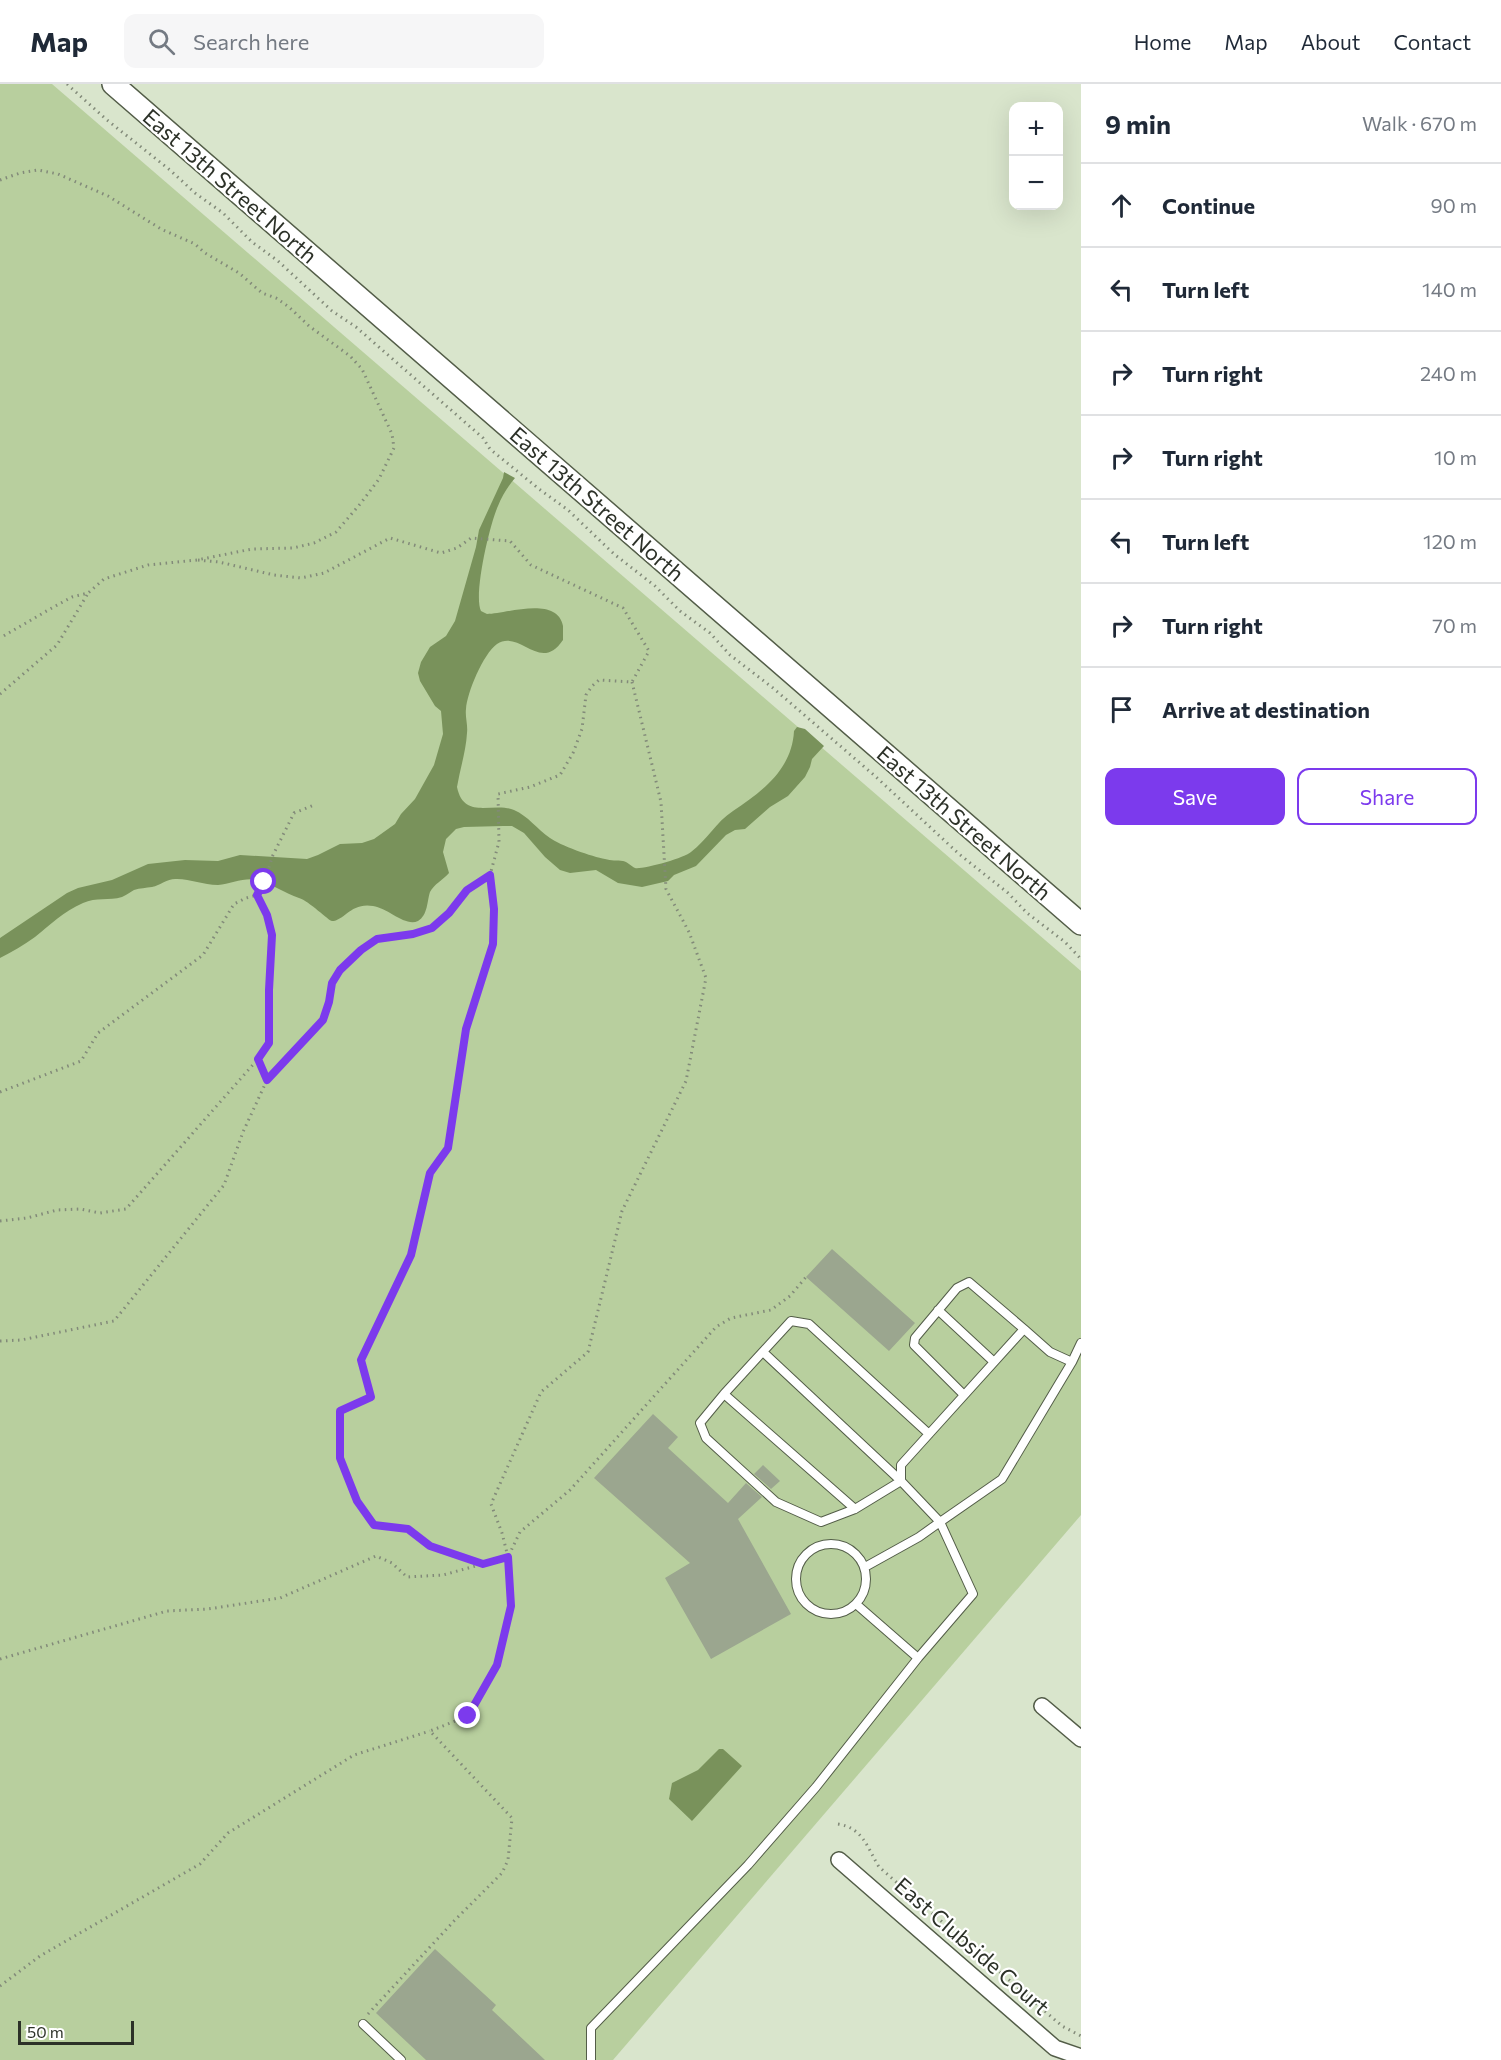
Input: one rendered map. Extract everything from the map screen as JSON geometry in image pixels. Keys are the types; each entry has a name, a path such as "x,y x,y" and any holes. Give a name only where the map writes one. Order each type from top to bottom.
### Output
{"main road":[{"name":"East 13th Street North","path":"113,84 1081,924"}],"street":[{"path":"1042,1706 1081,1739"},
{"name":"East Clubside Court","path":"839,1860 1055,2048 1081,2057"}],"lane":[{"path":"964,1395 914,1345 915,1338 957,1288 969,1282 1050,1352 1072,1362"},
{"path":"938,1310 994,1362"},
{"path":"901,1481 855,1509 821,1521 776,1502 706,1438 700,1423 791,1321 809,1323 929,1434"},
{"path":"901,1481 901,1465 1024,1329"},
{"path":"865,1567 919,1537 1002,1479 1081,1343"},
{"path":"591,2060 591,2028 763,1847 816,1787 918,1658 973,1594 940,1522 901,1481 763,1352"},
{"path":"724,1394 855,1509"},
{"path":"828,1544 850,1549 859,1557 865,1567 867,1579 865,1590 856,1604 841,1613 829,1614 808,1605 800,1596 796,1585 796,1573 807,1553 828,1544"},
{"path":"856,1604 918,1658"},
{"path":"363,2024 401,2060"}],"path":[{"path":"67,84 195,193 223,213 252,242 278,261 325,304 356,327 474,430 490,449 568,510 614,554 655,586 680,611 710,633 735,660 773,687 875,776 959,854 1008,893 1027,914 1065,942 1081,959"},
{"path":"0,180 38,170 58,174 108,196 161,229 195,244 205,253 239,273 262,293 276,298 289,307 309,327 350,356 362,369 392,434 394,448 379,479 361,503 336,532 314,543 293,548 252,549 197,560 148,565 104,579 88,593 57,645 0,694"},
{"path":"0,1986 40,1956 200,1864 228,1833 354,1755 430,1731 468,1716 497,1665 511,1606 508,1557 491,1504 541,1392 588,1352 622,1210 686,1081 706,978 689,932 666,889 661,802 632,682 649,651 623,608 531,565 510,542 471,538 457,548 441,553 390,538 324,573 301,578 197,560"},
{"path":"0,638 72,597 88,593"},
{"path":"483,1564 430,1546 408,1529 374,1525 357,1501 340,1458 340,1411 371,1397 361,1360 411,1255 430,1173 448,1148 466,1029 493,944 494,909 490,875 499,842 498,794 530,787 560,775 573,753 582,729 586,695 592,686 599,680 632,682"},
{"path":"0,1092 81,1061 98,1033 203,955 234,904 257,895 273,855 294,813 315,806"},
{"path":"0,1341 21,1340 114,1321 224,1185 243,1132 267,1080 323,1020 332,983 340,970 361,950 377,939 413,934 432,928 449,913 467,890 490,875"},
{"path":"0,1221 27,1218 57,1210 80,1209 100,1213 126,1209 258,1059 269,1043 272,935 267,915 257,895"},
{"path":"258,1059 267,1080"},
{"path":"508,1557 519,1532 570,1490 716,1327 731,1318 771,1310 790,1296 806,1277"},
{"path":"0,1659 167,1611 208,1609 280,1598 376,1556 392,1563 407,1577 443,1575 508,1557"},
{"path":"363,2024 370,2011 502,1873 508,1860 512,1818 430,1731"},
{"path":"838,1824 850,1826 856,1830 879,1868 1062,2026 1081,2036"}],"shaded area":[{"path":"0,84 52,84 1081,971 1081,1515 613,2060 0,2060"},
{"path":"504,472 515,478 501,499 491,527 479,590 481,611 487,614 530,608 551,611 559,617 563,626 563,640 555,649 546,653 505,641 497,644 486,656 473,684 466,709 466,740 457,787 466,804 481,808 514,810 554,841 585,853 607,860 625,862 635,868 654,865 691,852 727,815 765,787 782,768 788,757 797,727 805,729 824,746 812,759 805,777 788,796 770,807 745,829 735,830 726,835 696,866 674,875 668,881 642,887 618,883 596,870 570,873 560,870 524,833 512,826 464,827 456,829 446,839 443,852 449,873 430,892 425,912 418,921 408,921 379,907 365,905 332,921 303,900 258,880 243,880 218,885 174,879 152,887 134,890 122,897 83,903 63,914 27,943 0,958 0,938 67,893 112,880 148,864 185,860 218,861 240,855 307,859 340,844 362,843 374,839 395,824 415,799 434,765 443,734 441,711 435,706 420,681 418,673 421,662 430,647 446,636 455,621 479,530"},
{"path":"719,1749 723,1749 742,1766 692,1821 669,1799 672,1783 698,1770"}],"building":[{"path":"832,1249 915,1323 889,1351 806,1277"},
{"path":"653,1414 678,1437 668,1448 728,1503 746,1483 762,1497 738,1519 791,1614 711,1659 665,1578 690,1563 594,1478"},
{"path":"763,1465 780,1481 771,1489 754,1474"},
{"path":"435,1949 496,2005 492,2010 545,2060 426,2060 376,2013"}],"route":[{"path":"264,882 257,895 267,915 272,935 269,1043 258,1059 267,1080 323,1020 332,983 340,970 361,950 377,939 413,934 432,928 449,913 467,890 490,875 494,909 493,944 466,1029 448,1148 430,1173 411,1255 361,1360 371,1397 340,1411 340,1458 357,1501 374,1525 408,1529 430,1546 483,1564 508,1557 511,1606 497,1665 468,1716"}]}
